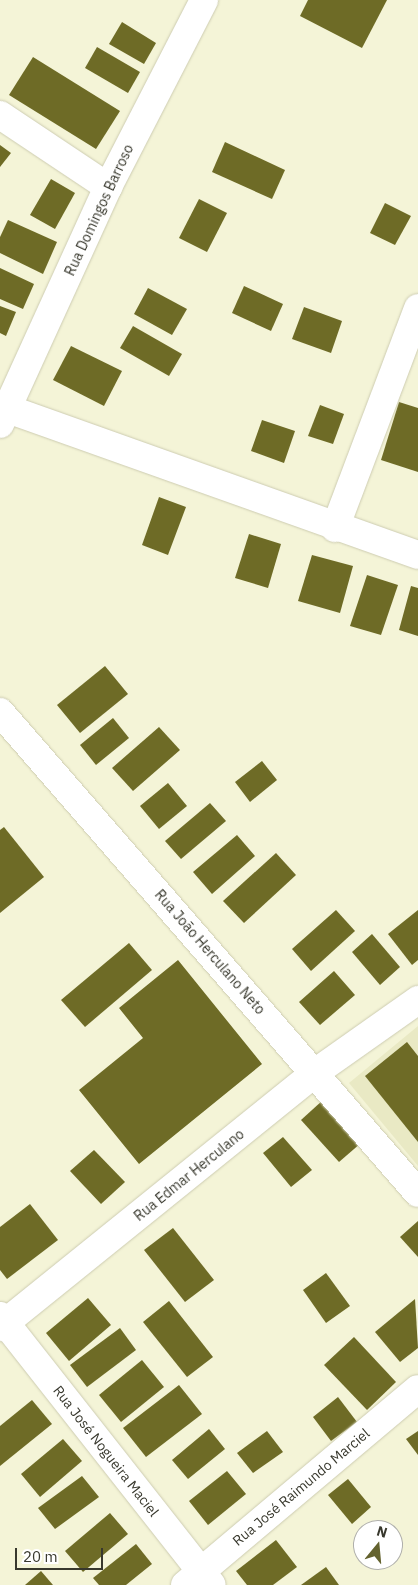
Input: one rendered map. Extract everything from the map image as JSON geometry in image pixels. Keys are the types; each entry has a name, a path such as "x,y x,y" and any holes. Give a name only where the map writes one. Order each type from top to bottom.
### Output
{"street":[{"name":"Rua Domingos Barroso","path":"4,416 108,187 204,0"},
{"path":"0,115 108,187"},
{"path":"335,528 418,308"},
{"path":"4,416 418,556"},
{"name":"Rua João Herculano Neto","path":"0,712 316,1072 418,1193"},
{"name":"Rua Edmar Herculano","path":"2,1322 316,1072 418,1000"},
{"name":"Rua José Nogueira Maciel","path":"2,1322 199,1580"},
{"name":"Rua José Raimundo Marciel","path":"199,1580 418,1389"}],"shaded area":[{"path":"418,1026 418,1166 349,1083"}],"building":[{"path":"308,0 387,0 362,48 300,16"},
{"path":"122,22 156,43 144,64 109,44"},
{"path":"97,47 140,72 128,93 85,68"},
{"path":"33,57 120,111 96,149 9,95"},
{"path":"225,142 285,170 272,199 212,172"},
{"path":"0,145 11,153 0,167"},
{"path":"51,179 75,193 55,229 30,215"},
{"path":"199,199 227,213 207,252 179,238"},
{"path":"385,203 411,216 395,245 370,233"},
{"path":"8,220 57,242 43,274 0,253 0,237"},
{"path":"0,268 34,284 23,309 0,299"},
{"path":"244,286 283,304 271,331 232,313"},
{"path":"148,288 187,309 172,335 134,314"},
{"path":"0,306 16,312 6,336 0,333"},
{"path":"304,307 342,321 331,353 292,339"},
{"path":"133,326 182,354 169,376 120,348"},
{"path":"71,346 122,371 104,406 53,380"},
{"path":"399,402 418,408 418,472 381,460"},
{"path":"320,405 344,414 333,444 308,436"},
{"path":"262,420 295,431 284,463 251,451"},
{"path":"159,497 186,507 168,555 142,545"},
{"path":"249,534 281,544 268,588 235,578"},
{"path":"312,555 353,566 340,613 298,601"},
{"path":"367,575 398,585 381,635 350,626"},
{"path":"411,586 418,588 418,636 399,630"},
{"path":"105,666 128,694 80,733 57,705"},
{"path":"113,718 129,738 96,765 80,745"},
{"path":"159,727 180,750 133,791 112,768"},
{"path":"262,761 277,780 250,802 235,782"},
{"path":"168,783 187,806 159,829 140,806"},
{"path":"210,803 226,821 181,859 165,841"},
{"path":"4,827 44,877 0,913 0,830"},
{"path":"237,835 255,856 212,894 193,872"},
{"path":"276,853 296,875 244,923 223,901"},
{"path":"336,910 355,931 311,971 292,949"},
{"path":"418,910 418,960 412,965 388,934"},
{"path":"372,934 400,967 380,985 352,952"},
{"path":"129,943 152,970 85,1027 61,1000"},
{"path":"178,960 262,1064 139,1164 79,1090 143,1038 119,1008"},
{"path":"334,971 355,995 320,1025 299,1002"},
{"path":"407,1042 418,1056 418,1142 365,1076"},
{"path":"323,1100 361,1143 339,1162 301,1120"},
{"path":"283,1137 312,1170 291,1187 263,1153"},
{"path":"94,1150 125,1182 101,1204 70,1171"},
{"path":"30,1204 58,1240 7,1279 0,1270 0,1227"},
{"path":"418,1221 418,1257 400,1237"},
{"path":"173,1228 214,1280 185,1302 144,1250"},
{"path":"326,1273 350,1306 326,1323 303,1290"},
{"path":"88,1298 111,1325 69,1361 46,1333"},
{"path":"415,1299 418,1348 400,1362 375,1332"},
{"path":"169,1301 213,1357 187,1377 143,1322"},
{"path":"120,1328 136,1350 87,1387 70,1365"},
{"path":"354,1337 396,1382 367,1410 324,1365"},
{"path":"142,1360 164,1387 121,1422 99,1395"},
{"path":"179,1385 202,1414 146,1457 123,1428"},
{"path":"338,1397 357,1422 331,1441 313,1417"},
{"path":"32,1400 52,1424 0,1466 0,1426"},
{"path":"209,1429 225,1449 188,1479 172,1460"},
{"path":"267,1431 283,1452 253,1473 237,1453"},
{"path":"418,1431 418,1455 406,1439"},
{"path":"63,1439 82,1461 40,1497 21,1474"},
{"path":"227,1471 246,1494 208,1525 189,1501"},
{"path":"82,1476 99,1497 55,1529 38,1508"},
{"path":"348,1479 371,1507 356,1520 353,1520 352,1524 328,1495"},
{"path":"110,1513 128,1534 83,1572 65,1551"},
{"path":"276,1540 297,1567 273,1585 247,1585 236,1571"},
{"path":"136,1544 152,1564 126,1585 99,1585 93,1578"},
{"path":"326,1567 339,1585 301,1585"},
{"path":"41,1571 53,1585 25,1585"}]}
